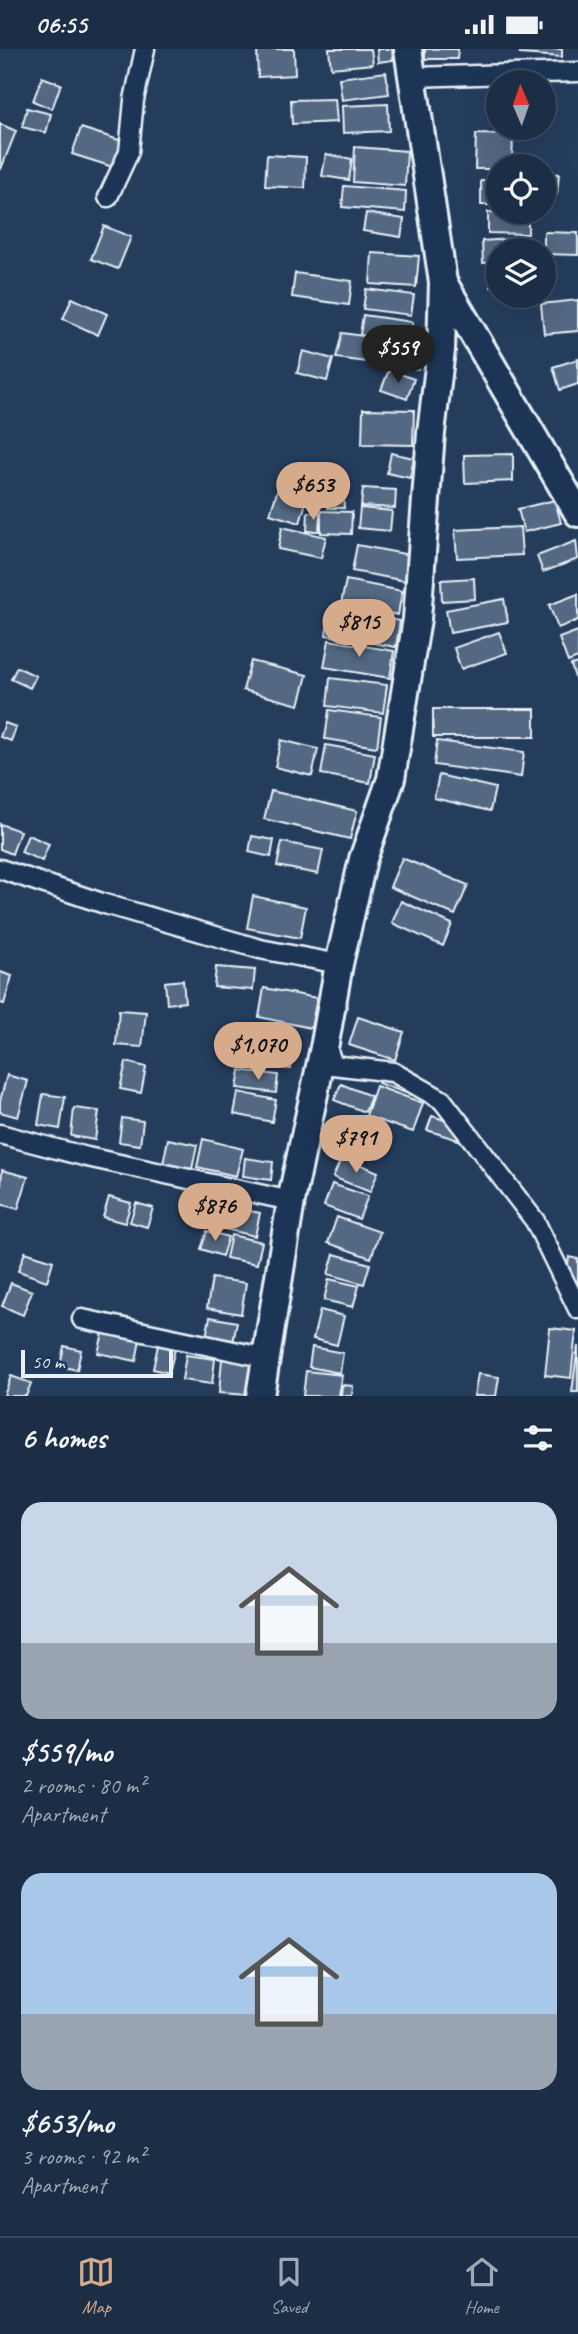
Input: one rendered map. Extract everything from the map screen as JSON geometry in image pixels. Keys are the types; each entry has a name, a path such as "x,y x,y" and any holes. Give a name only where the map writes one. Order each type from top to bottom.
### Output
{"street":[{"path":"108,197 130,152 134,100 145,49"},
{"path":"260,1396 291,1201 325,1043 338,964 363,859 391,779 418,619 430,433 441,350 443,282 408,49"},
{"path":"412,77 578,72"},
{"path":"443,282 578,513"},
{"path":"0,869 105,904 260,949 338,964"},
{"path":"325,1043 333,1065 393,1072 442,1100 535,1221 578,1309"},
{"path":"0,1134 87,1157 291,1201"},
{"path":"82,1319 267,1358"}],"building":[{"path":"257,49 294,49 295,75 258,77"},
{"path":"329,49 371,49 373,64 331,68"},
{"path":"377,49 392,49 393,60 378,62"},
{"path":"425,49 458,49 457,59 425,59"},
{"path":"520,49 562,49 562,57 520,54"},
{"path":"386,72 389,94 342,100 339,78"},
{"path":"42,77 61,84 52,109 33,101"},
{"path":"335,99 337,122 292,124 291,100"},
{"path":"388,104 389,131 343,133 342,106"},
{"path":"27,108 51,114 46,133 22,127"},
{"path":"0,124 16,131 1,169 0,168"},
{"path":"81,128 125,142 116,168 72,154"},
{"path":"476,134 486,134 486,140 513,140 512,154 486,154 486,169 475,169"},
{"path":"355,147 407,151 405,186 353,182"},
{"path":"326,154 352,159 349,180 322,176"},
{"path":"267,155 306,157 305,188 265,186"},
{"path":"556,174 559,174 556,194"},
{"path":"481,181 486,181 486,205 481,205"},
{"path":"344,186 406,191 405,212 342,207"},
{"path":"366,213 404,219 401,237 363,231"},
{"path":"488,224 528,224 528,234 488,233"},
{"path":"104,226 131,237 118,269 91,259"},
{"path":"544,232 578,233 578,255 556,254 556,238 544,238"},
{"path":"482,241 486,241 486,263 483,263"},
{"path":"372,253 419,256 416,287 370,284"},
{"path":"295,273 352,281 349,305 292,297"},
{"path":"366,289 414,295 411,315 363,309"},
{"path":"72,298 107,314 98,335 63,319"},
{"path":"578,300 578,331 544,334 541,308 556,308 556,302"},
{"path":"363,315 413,322 409,342 360,335"},
{"path":"342,333 422,344 418,369 336,358"},
{"path":"303,351 333,359 327,381 297,373"},
{"path":"578,359 578,384 560,390 553,367"},
{"path":"389,370 414,379 407,399 381,390"},
{"path":"363,409 414,410 413,445 362,444"},
{"path":"391,453 414,458 410,478 387,473"},
{"path":"513,454 513,481 465,483 464,455"},
{"path":"282,476 311,485 300,523 270,514"},
{"path":"363,488 396,490 395,508 361,506"},
{"path":"343,490 344,508 328,508 328,491"},
{"path":"555,500 561,523 524,532 518,509"},
{"path":"360,508 392,511 390,531 358,528"},
{"path":"321,511 352,512 351,534 321,533"},
{"path":"308,512 320,513 319,531 307,531"},
{"path":"282,527 326,537 321,558 278,549"},
{"path":"520,527 522,555 457,558 455,530"},
{"path":"576,541 578,559 543,572 537,556"},
{"path":"357,545 410,555 406,581 352,571"},
{"path":"474,578 475,599 442,601 441,580"},
{"path":"346,580 402,591 398,615 341,604"},
{"path":"578,594 578,620 558,628 549,605"},
{"path":"504,599 508,622 450,633 446,610"},
{"path":"330,609 400,621 396,647 326,635"},
{"path":"578,631 578,658 568,662 559,638"},
{"path":"499,632 507,653 461,669 454,648"},
{"path":"329,640 394,651 390,678 324,667"},
{"path":"251,661 307,675 299,705 243,690"},
{"path":"578,663 578,684 577,684 571,665"},
{"path":"17,667 36,676 30,688 11,679"},
{"path":"330,678 387,685 383,713 327,706"},
{"path":"433,709 535,709 535,737 433,737"},
{"path":"329,710 381,717 377,747 325,739"},
{"path":"5,723 16,727 11,741 0,737"},
{"path":"281,740 318,749 312,776 275,767"},
{"path":"437,741 524,752 521,777 434,765"},
{"path":"326,745 375,754 370,783 321,774"},
{"path":"439,775 495,788 490,811 434,798"},
{"path":"271,791 357,811 350,839 264,819"},
{"path":"0,824 20,831 12,854 0,849"},
{"path":"28,835 49,844 42,861 21,852"},
{"path":"252,836 274,840 271,857 249,852"},
{"path":"282,842 323,850 318,874 277,866"},
{"path":"402,858 468,885 455,915 390,887"},
{"path":"253,896 306,907 300,938 247,928"},
{"path":"401,901 452,924 443,946 392,923"},
{"path":"216,967 255,970 253,990 214,987"},
{"path":"0,972 12,976 4,1004 0,1003"},
{"path":"183,980 185,1002 167,1004 165,982"},
{"path":"264,988 317,998 311,1028 259,1017"},
{"path":"119,1010 146,1012 142,1047 116,1045"},
{"path":"358,1017 404,1032 395,1060 349,1045"},
{"path":"250,1039 294,1043 291,1069 247,1065"},
{"path":"126,1062 146,1067 141,1093 120,1089"},
{"path":"386,1062 418,1074 411,1095 378,1083"},
{"path":"240,1070 278,1075 276,1093 237,1088"},
{"path":"7,1075 28,1081 18,1117 0,1112"},
{"path":"341,1084 371,1096 365,1112 334,1100"},
{"path":"376,1086 423,1103 413,1132 366,1116"},
{"path":"238,1092 276,1100 272,1122 234,1114"},
{"path":"43,1094 65,1097 60,1129 38,1125"},
{"path":"74,1108 99,1111 95,1140 71,1136"},
{"path":"432,1116 463,1126 458,1140 427,1130"},
{"path":"122,1118 143,1121 140,1145 119,1142"},
{"path":"352,1122 387,1133 379,1157 344,1146"},
{"path":"168,1139 197,1145 192,1169 163,1164"},
{"path":"203,1139 243,1149 236,1176 197,1167"},
{"path":"342,1157 378,1172 370,1192 333,1177"},
{"path":"245,1158 273,1162 271,1180 243,1176"},
{"path":"2,1170 28,1177 18,1209 0,1204"},
{"path":"332,1184 368,1196 359,1219 324,1206"},
{"path":"109,1197 131,1203 125,1223 103,1217"},
{"path":"136,1203 153,1208 147,1227 130,1222"},
{"path":"221,1205 260,1213 255,1236 216,1227"},
{"path":"337,1217 380,1232 371,1258 328,1243"},
{"path":"207,1231 228,1237 222,1256 201,1249"},
{"path":"231,1235 262,1242 257,1264 226,1258"},
{"path":"25,1252 53,1261 47,1281 18,1271"},
{"path":"334,1254 370,1264 364,1284 328,1274"},
{"path":"569,1257 578,1259 578,1304 563,1302"},
{"path":"212,1278 246,1283 241,1314 207,1308"},
{"path":"329,1279 359,1286 353,1307 324,1300"},
{"path":"11,1283 32,1291 23,1315 2,1306"},
{"path":"320,1310 344,1316 337,1345 313,1339"},
{"path":"210,1317 237,1322 233,1342 206,1337"},
{"path":"550,1328 576,1331 571,1378 545,1375"},
{"path":"103,1333 140,1340 136,1361 98,1353"},
{"path":"158,1345 175,1349 169,1373 153,1369"},
{"path":"64,1346 81,1350 77,1370 60,1366"},
{"path":"578,1346 578,1392 572,1392"},
{"path":"312,1347 343,1353 340,1373 309,1367"},
{"path":"186,1355 215,1359 212,1384 182,1380"},
{"path":"222,1359 253,1361 250,1395 219,1393"},
{"path":"306,1371 342,1375 339,1396 303,1396"},
{"path":"478,1374 499,1377 496,1396 474,1396"},
{"path":"11,1376 31,1383 26,1396 4,1396"},
{"path":"342,1385 353,1386 352,1396 341,1396"}]}
